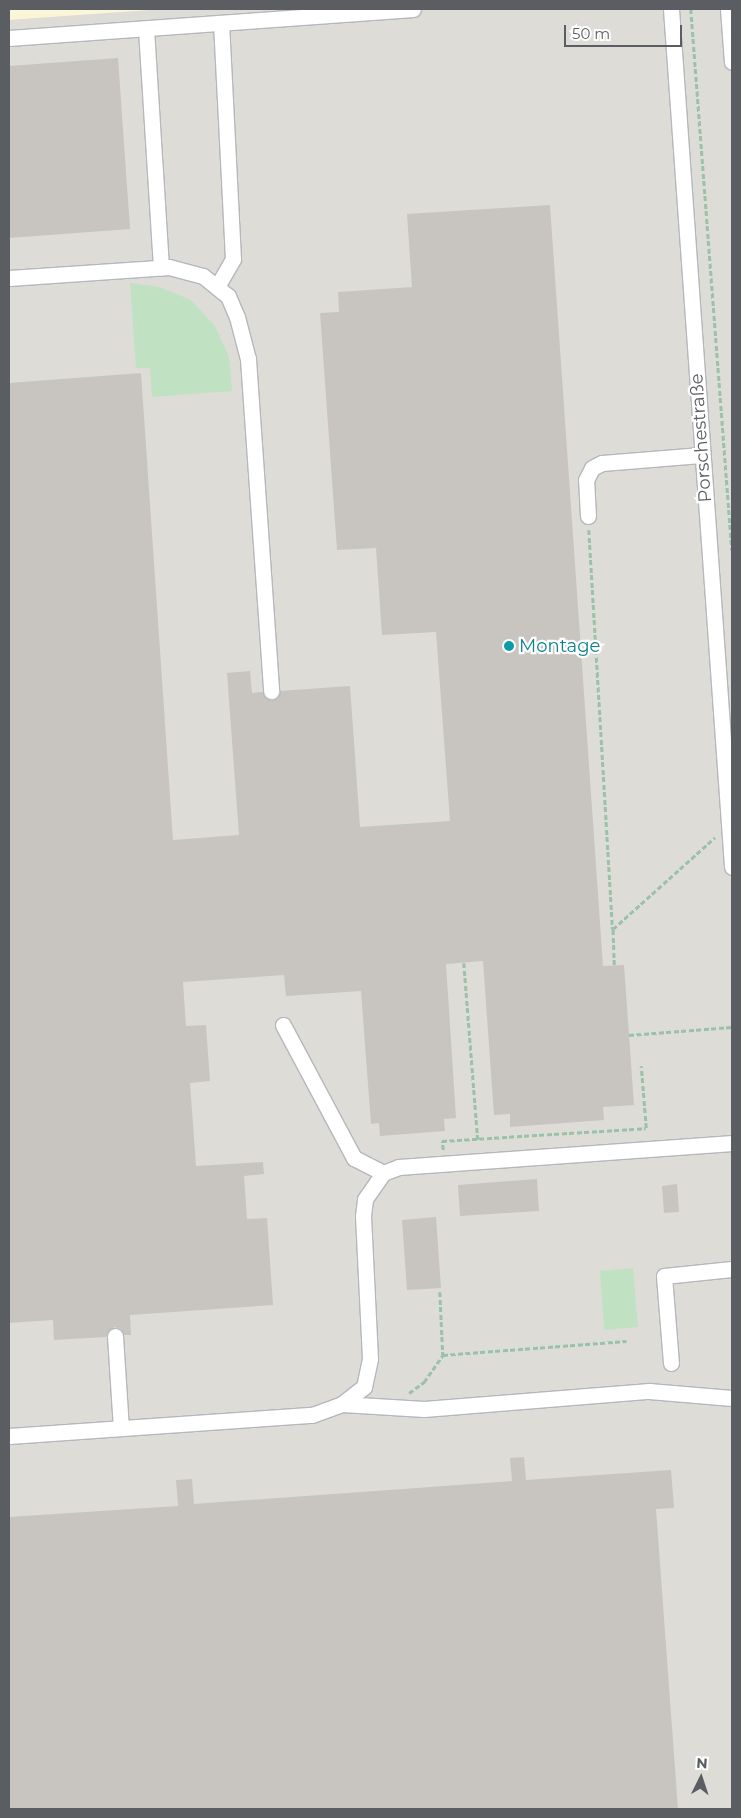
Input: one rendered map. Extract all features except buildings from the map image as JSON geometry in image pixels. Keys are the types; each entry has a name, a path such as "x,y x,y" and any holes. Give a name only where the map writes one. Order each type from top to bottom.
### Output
{"lane":[{"path":"9,38 413,9"},
{"name":"Porschestraße","path":"671,9 701,455 732,867"},
{"path":"728,9 732,62"},
{"path":"218,285 233,259 221,24"},
{"path":"146,29 161,268"},
{"path":"9,278 161,268 182,269 218,285 228,296 237,317 248,359 272,691"},
{"path":"588,516 586,480 592,468 602,463 701,455"},
{"path":"283,1025 354,1158 383,1173"},
{"path":"9,1436 312,1415 342,1404 364,1387 370,1359 363,1216 365,1199 383,1173 399,1167 732,1143"},
{"path":"671,1363 664,1276 732,1269"},
{"path":"115,1336 121,1428"},
{"path":"342,1404 391,1409 649,1391 732,1398"}],"path":[{"path":"691,9 732,550"},
{"path":"588,516 614,965"},
{"path":"613,929 729,824"},
{"path":"464,963 478,1139"},
{"path":"628,1035 732,1027"},
{"path":"445,1164 442,1142 646,1128 641,1066"},
{"path":"391,1409 424,1382 443,1355 440,1292"},
{"path":"443,1355 626,1341"}],"shaded area":[{"path":"9,9 165,9 9,20"},
{"path":"165,9 732,9 732,1809 9,1809 9,20"}],"green space":[{"path":"130,283 160,287 191,300 215,326 229,357 232,391 152,397 150,368 136,368"},
{"path":"633,1268 638,1327 604,1330 600,1271"}],"place":[{"name":"Montage","path":"509,646"}]}
